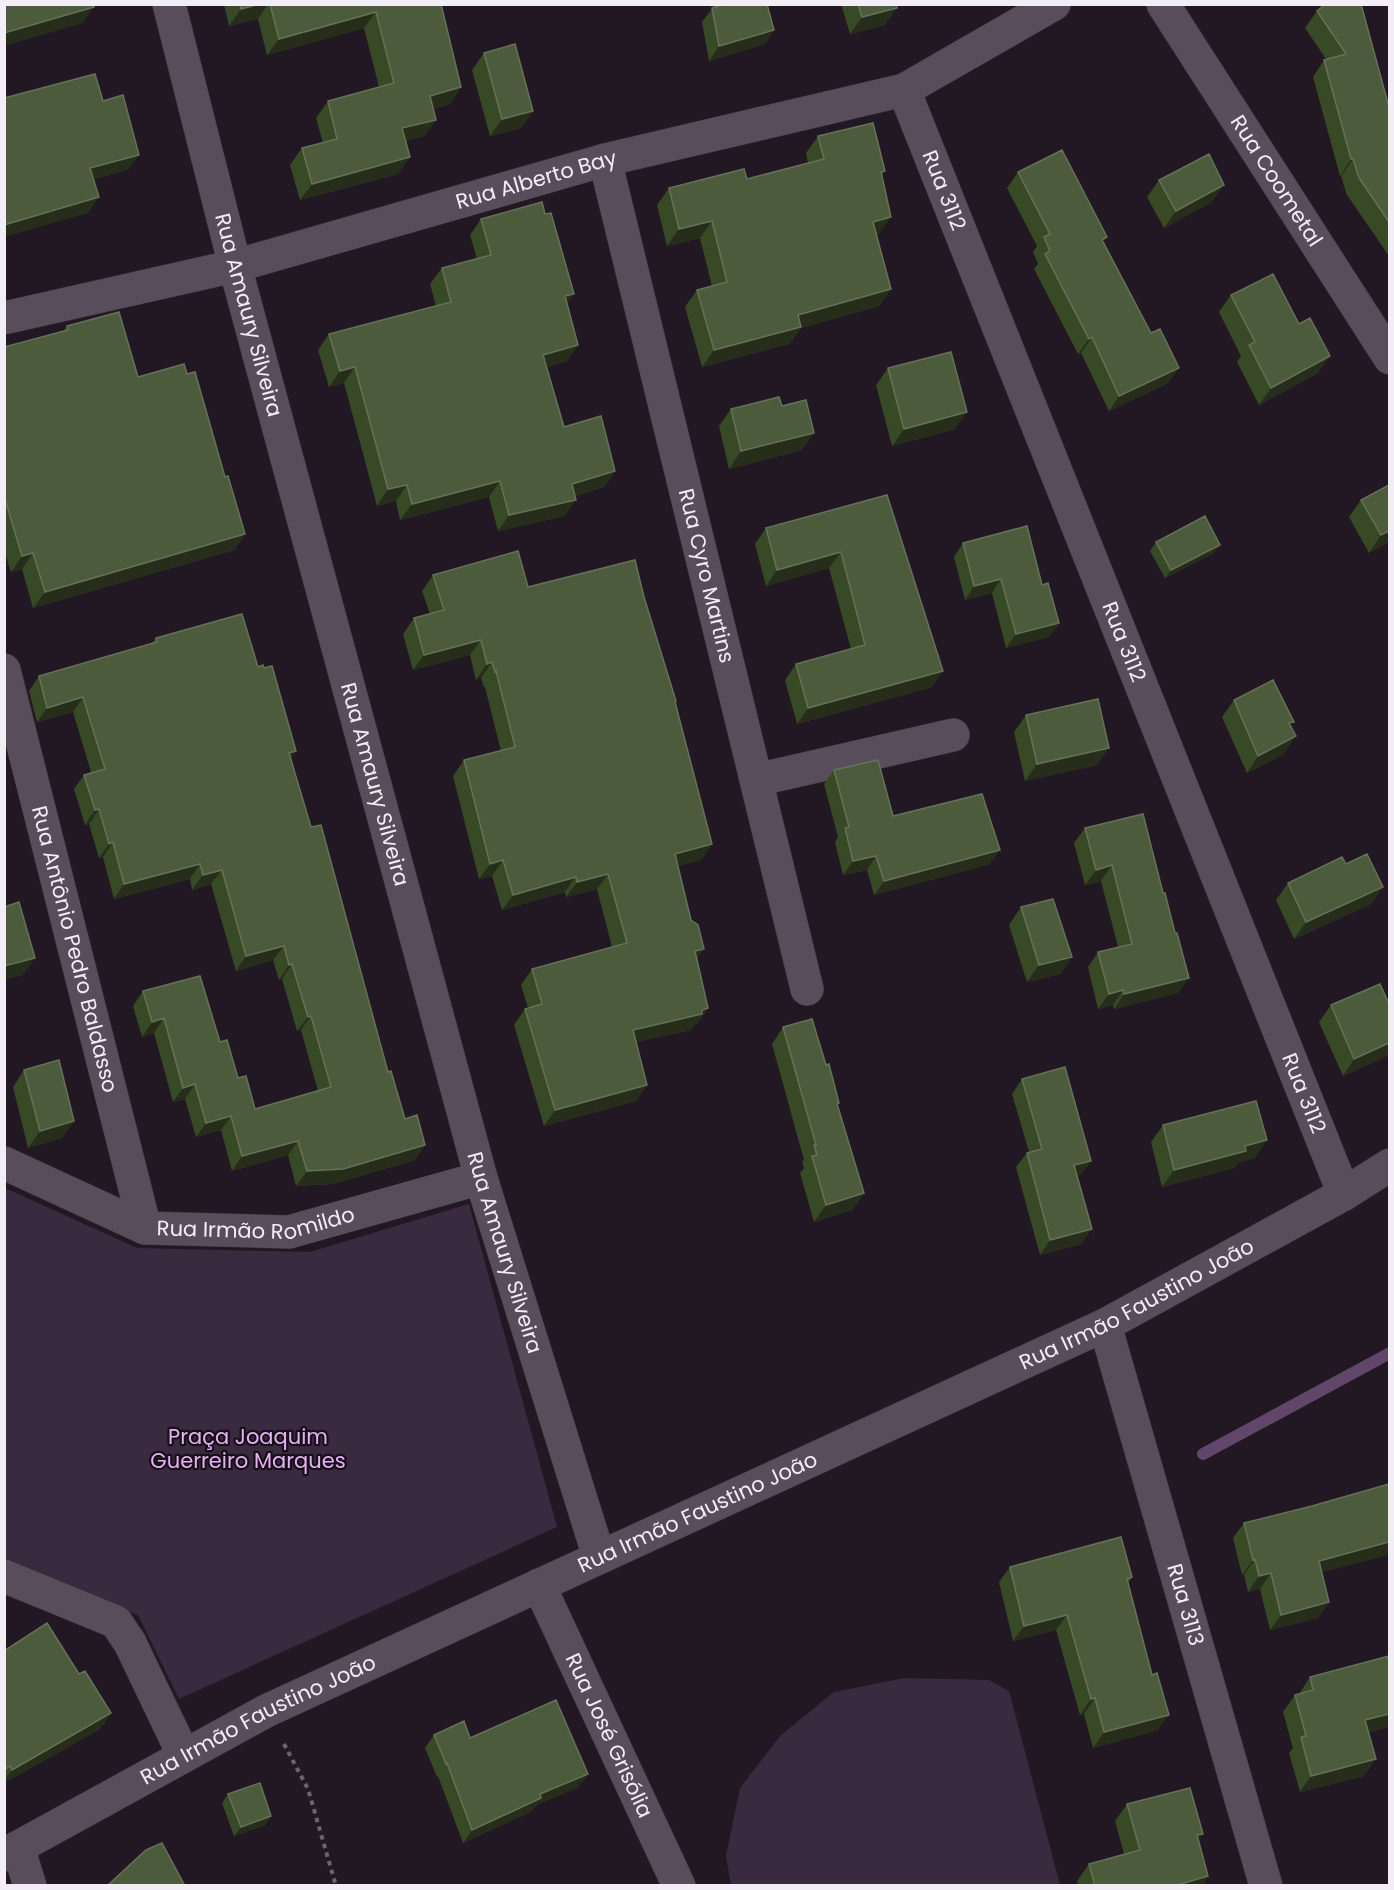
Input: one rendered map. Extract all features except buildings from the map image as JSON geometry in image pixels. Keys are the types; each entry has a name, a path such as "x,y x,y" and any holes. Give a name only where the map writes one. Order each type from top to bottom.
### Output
{"street":[{"name":"Rua Amaury Silveira","path":"169,4 235,266 481,1178 599,1557"},
{"name":"Rua Alberto Bay","path":"4,318 235,266 605,160 904,90 1054,4"},
{"name":"Rua Coometal","path":"1163,4 1389,358"},
{"name":"Rua 3112","path":"904,90 1344,1194"},
{"name":"Rua Cyro Martins","path":"605,160 807,989"},
{"name":"Rua Antônio Pedro Baldasso","path":"4,670 145,1228"},
{"path":"756,780 953,735"},
{"name":"Rua Irmão Romildo","path":"4,1163 145,1228 289,1232 481,1178"},
{"name":"Rua Irmão Faustino João","path":"11,1851 266,1712 1105,1325 1344,1194 1389,1165"},
{"name":"Rua 3113","path":"1105,1325 1266,1886"},
{"path":"4,1576 116,1622 130,1643 184,1756"},
{"name":"Rua José Grisólia","path":"539,1585 679,1886"},
{"path":"11,1851 30,1886"}],"path":[{"path":"266,1712 308,1789 336,1886"}],"green space":[{"name":"Praça Joaquim Guerreiro Marques","path":"5,1188 137,1248 310,1252 469,1204 557,1527 179,1699 138,1615 5,1558"},
{"path":"904,1678 989,1680 1009,1691 1060,1885 731,1885 726,1856 740,1788 781,1735 834,1692"}],"waterway":[{"path":"1203,1454 1390,1353"}]}
